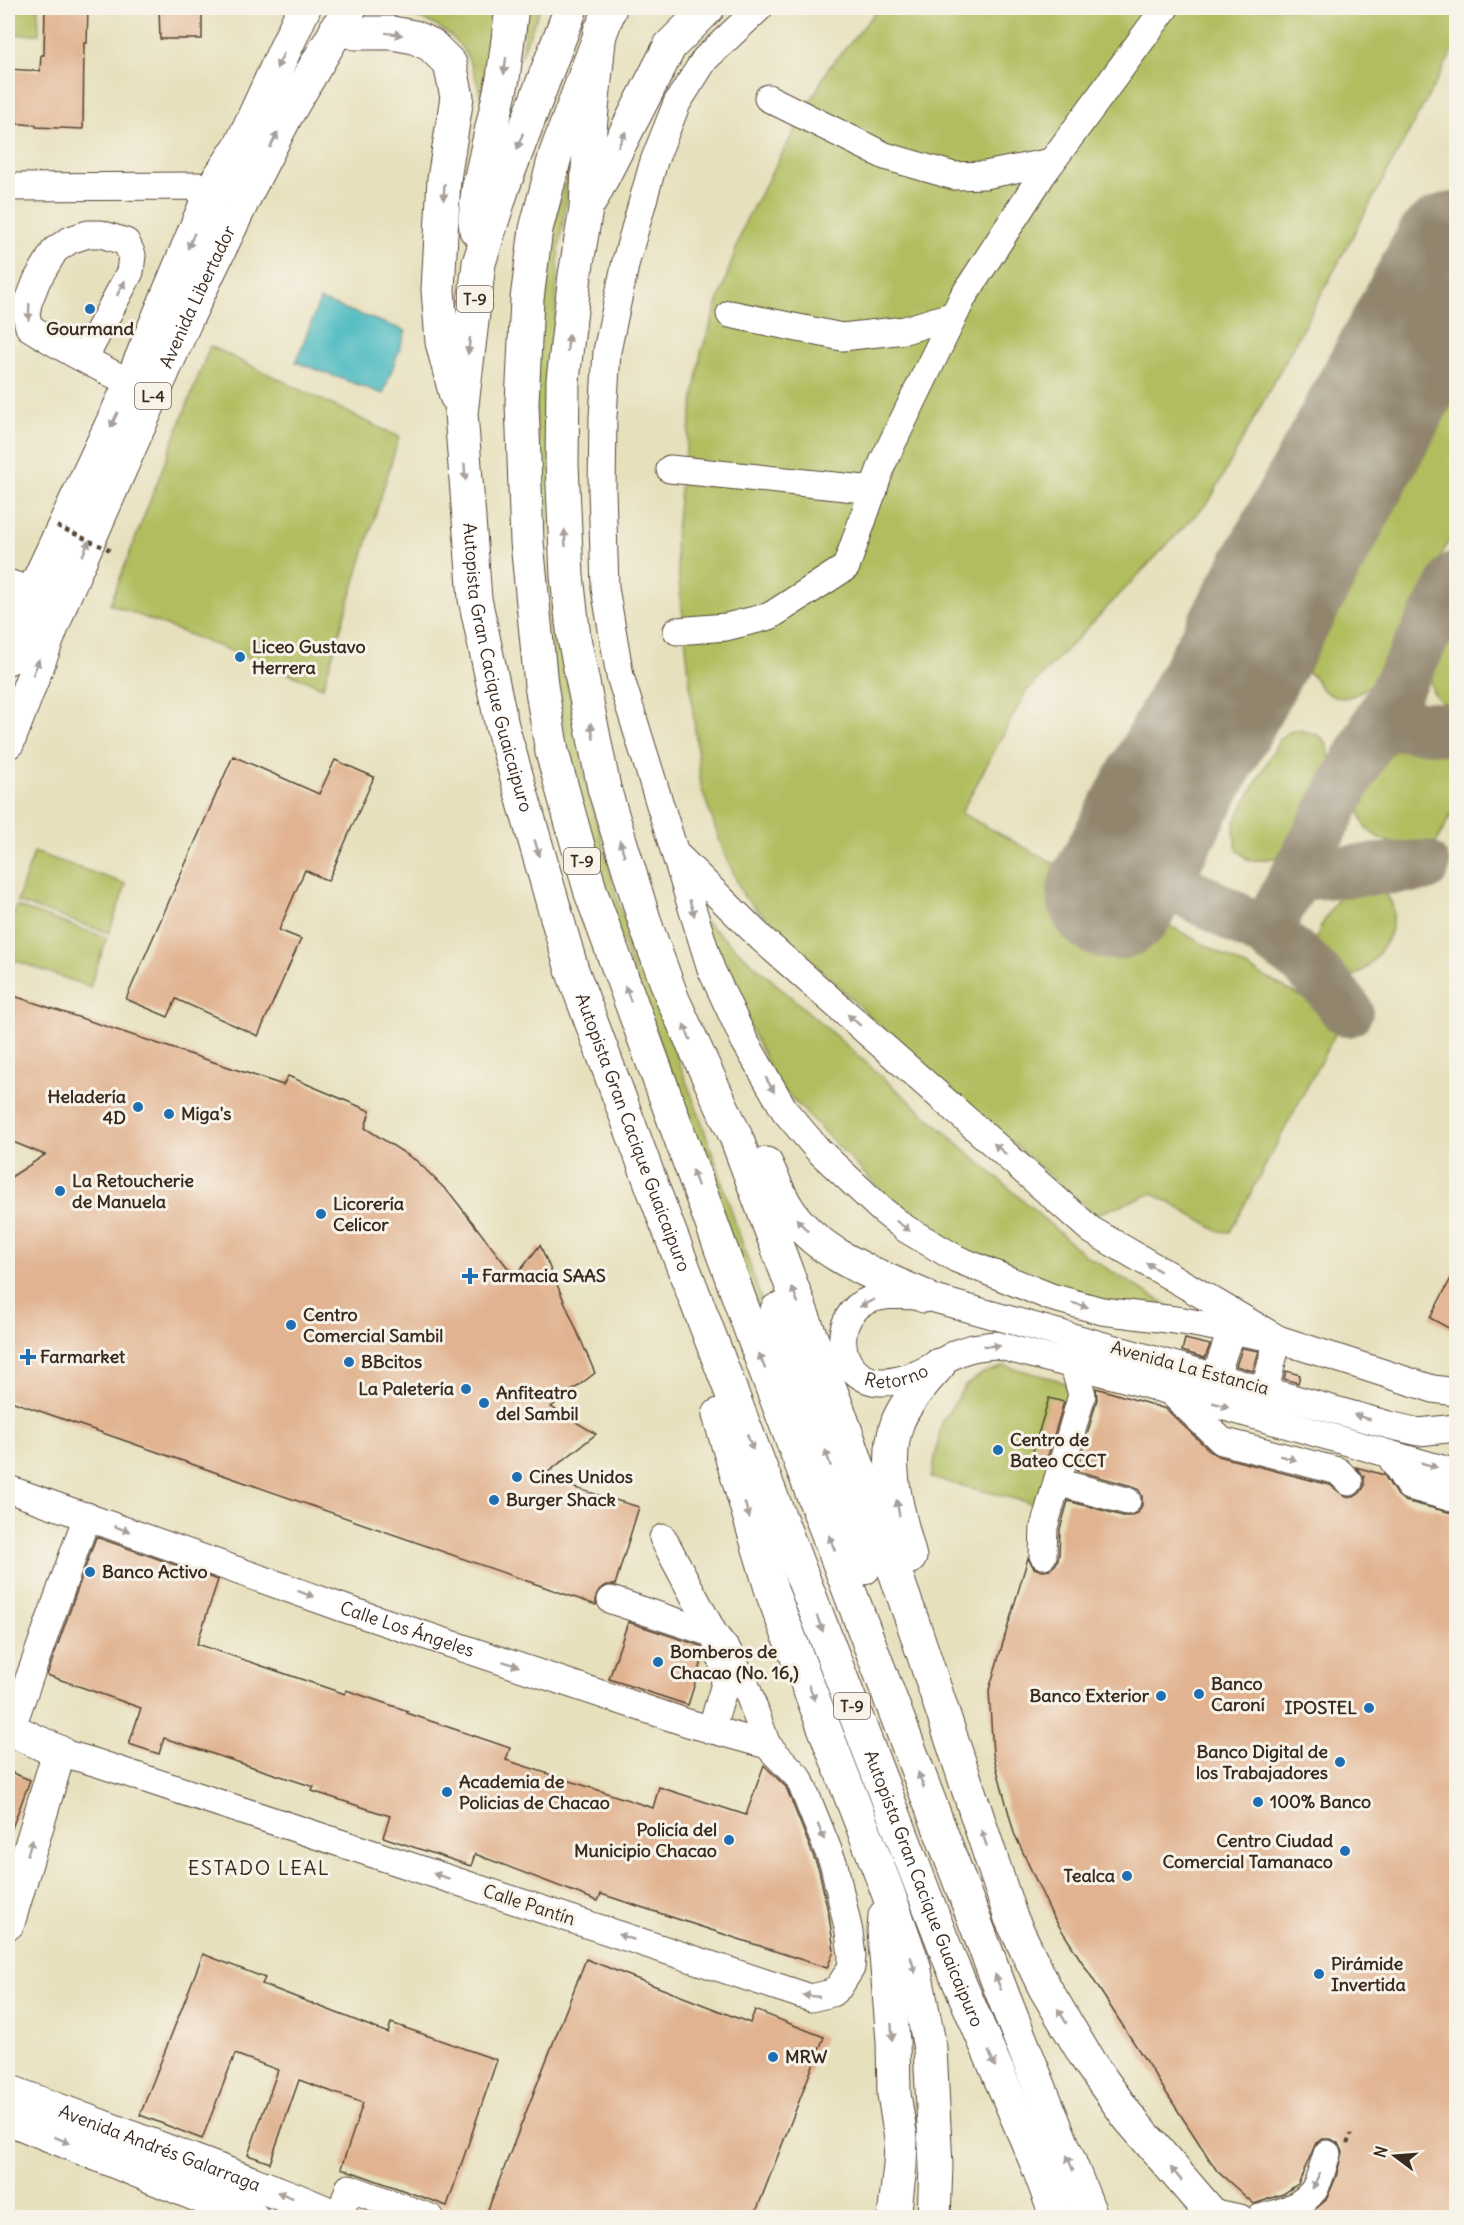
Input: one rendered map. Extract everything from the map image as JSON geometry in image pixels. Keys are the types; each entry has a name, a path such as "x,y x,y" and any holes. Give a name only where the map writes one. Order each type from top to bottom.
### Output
{"main road":[{"name":"Avenida Libertador","path":"8,658 35,591 131,383 213,187 240,145 304,8"},
{"path":"479,262 475,220 478,190 503,78 512,8"},
{"name":"Autopista Gran Cacique Guaicaipuro","path":"571,8 503,187 479,262 461,413 475,599 502,726 572,970 654,1191 951,1962 1037,2164 1057,2217"},
{"path":"586,209 670,46 708,8"},
{"name":"Avenida Libertador","path":"8,742 35,591 185,322 287,114 349,14"},
{"path":"349,14 355,33 392,33 414,37 431,45 450,64 457,97 444,179 438,290 442,342 461,413"},
{"path":"605,19 590,129 586,209 575,275 563,380 561,464 567,576 574,638 604,788 647,929 669,990 736,1137 843,1424 914,1626 1008,1908 1045,1988 1089,2062 1129,2118 1221,2216"},
{"name":"Autopista Gran Cacique Guaicaipuro","path":"605,19 556,153 536,229 527,299 522,403 527,542 541,685 552,753 595,904 762,1361 876,1656 999,1987 1092,2217"},
{"path":"711,1085 718,1140 748,1232 804,1386 871,1590 876,1656"},
{"path":"711,1085 733,1097 789,1211 811,1235 836,1254 862,1269 924,1296"},
{"path":"654,1191 773,1595 914,1966 930,2048 936,2166 934,2217"},
{"path":"914,1626 920,1596 901,1522 892,1473 892,1455 898,1422 922,1383 939,1365"},
{"name":"Calle Pantín","path":"9,1729 59,1752"},
{"path":"8,1923 59,1752"},
{"path":"887,1890 884,1931 893,2041 894,2094 901,2139 894,2217"},
{"path":"8,2077 47,2105"},
{"path":"8,2091 47,2105"},
{"path":"876,2217 884,2141 894,2094"},
{"name":"Avenida Andrés Galarraga","path":"47,2105 339,2217"},
{"name":"Avenida Andrés Galarraga","path":"8,2118 253,2217"}],"street":[{"path":"759,8 705,59 677,103 654,161 626,261 607,351 602,490 605,588 620,676 711,969 750,1051 785,1111 818,1150 882,1210 906,1229 957,1259 1051,1297 1102,1311 1183,1322 1278,1339 1433,1389 1456,1392"},
{"path":"677,631 726,627 770,616 846,567 883,462 963,297 1052,162 1165,8"},
{"path":"768,98 885,156 954,176 985,175 1052,162"},
{"path":"8,187 213,187 247,192"},
{"path":"84,359 130,272 132,255 126,242 101,234 88,234 70,240 55,250 37,280 26,315 29,327 84,359 131,383"},
{"path":"730,314 842,337 905,330 954,315"},
{"path":"670,469 874,490"},
{"path":"674,852 762,939 1092,1230 1278,1339"},
{"name":"Retorno","path":"924,1296 891,1296 868,1300 852,1310 844,1326 843,1347 848,1364 856,1374 879,1382 901,1380 939,1365"},
{"name":"Avenida La Estancia","path":"924,1296 1419,1432 1456,1428"},
{"path":"1216,1376 1231,1330"},
{"path":"1265,1389 1278,1339"},
{"name":"Avenida La Estancia","path":"939,1365 965,1350 996,1345 1124,1377 1456,1473"},
{"path":"1057,1521 1063,1483 1083,1395 1075,1370 1066,1362"},
{"path":"1043,1555 1044,1527 1094,1399 1104,1386 1124,1377"},
{"path":"1167,1390 1224,1444 1338,1471 1349,1482"},
{"path":"1419,1432 1431,1441 1456,1448"},
{"path":"1389,1454 1409,1486 1456,1499"},
{"path":"1063,1483 1127,1501"},
{"name":"Calle Los Ángeles","path":"8,1489 343,1608 711,1730 767,1745"},
{"path":"9,1729 87,1516"},
{"path":"663,1538 714,1634 729,1653 746,1686 767,1745"},
{"path":"611,1600 714,1634"},
{"path":"711,1730 724,1684 723,1665 714,1634"},
{"name":"Calle Pantín","path":"59,1752 811,1998 822,1997 839,1987 851,1968 852,1956 834,1865 799,1778 767,1745"},
{"path":"1260,2217 1299,2204 1314,2190 1328,2154"},
{"path":"339,2217 349,2188 433,2212"}],"path":[{"path":"57,526 110,550"}],"green space":[{"path":"8,8 38,8 39,34 8,35"},
{"path":"493,8 482,101 471,65 455,40 433,24 379,9"},
{"path":"527,8 540,8 520,59"},
{"path":"879,8 1456,8 1456,45 1210,500 1026,692 961,813 1335,1017 1338,1029 1230,1232 1218,1231 1153,1193 1095,1215 901,1046 744,897 723,850 701,787 675,543 680,488 701,353 745,222 828,69"},
{"path":"577,126 559,251 551,399 564,666 587,785 619,904 701,1120 840,1534 597,874 561,718 544,602 535,375 548,253"},
{"path":"210,346 399,437 323,687 110,604"},
{"path":"1456,396 1456,528 1373,682 1362,691 1349,697 1336,697 1322,689 1307,672"},
{"path":"1456,619 1456,706 1441,702 1434,693 1431,682 1438,655"},
{"path":"1295,730 1322,738 1328,748 1330,765 1281,857 1252,861 1237,849 1235,821 1280,739"},
{"path":"1412,745 1456,749 1456,805 1435,845 1401,845 1386,841 1365,825 1361,813 1362,797 1378,766 1387,756"},
{"path":"34,852 126,884 109,933 17,902"},
{"path":"1350,889 1370,889 1382,892 1391,903 1393,919 1388,936 1367,967 1354,976 1341,978 1330,971 1324,963 1317,950 1316,941 1327,915 1339,898"},
{"path":"16,906 107,938 90,987 8,958 8,929"},
{"path":"693,911 1085,1255 1170,1307 1098,1306 960,1253 893,1203 777,1083"},
{"name":"Centro de Bateo CCCT","path":"1005,1366 1066,1384 1073,1406 1043,1506 931,1478 942,1422 965,1386 983,1373"}],"water":[{"path":"320,300 406,331 383,394 296,362"}],"building":[{"path":"45,8 88,8 87,43 84,43 83,129 8,123 8,69 40,71 41,55 44,55"},
{"path":"159,8 202,8 202,39 160,39"},
{"path":"233,756 319,794 335,760 374,777 328,881 305,870 279,930 301,939 258,1036 176,999 168,1017 126,999"},
{"name":"Centro Comercial Sambil","path":"8,994 283,1085 288,1076 370,1111 365,1128 417,1161 452,1196 515,1277 540,1245 595,1373 551,1407 596,1434 541,1478 639,1507 615,1585 607,1585 600,1589 596,1596 596,1605 8,1400 8,1179 45,1155 8,1140"},
{"path":"1456,1269 1456,1332 1430,1318"},
{"path":"1185,1339 1210,1345 1205,1358 1182,1351"},
{"path":"1242,1348 1259,1351 1253,1371 1236,1366"},
{"path":"1286,1371 1300,1375 1298,1383 1284,1379"},
{"path":"1096,1388 1166,1409 1218,1456 1330,1485 1346,1497 1354,1497 1364,1487 1364,1477 1356,1467 1384,1475 1396,1494 1405,1501 1456,1514 1456,2217 1306,2217 1326,2200 1336,2177 1342,2152 1338,2143 1331,2139 1323,2139 1316,2143 1298,2184 1283,2194 1254,2204 1217,2171 1112,2009 1052,1915 1014,1833 993,1754 989,1690 1028,1558 1034,1568 1042,1571 1056,1564 1059,1556 1060,1529 1068,1501 1123,1516 1138,1513 1142,1505 1139,1490 1132,1486 1077,1471 1097,1399"},
{"path":"1049,1398 1064,1402 1045,1466 1030,1461"},
{"path":"96,1537 218,1580 197,1644 345,1694 346,1690 510,1748 506,1760 653,1808 659,1787 746,1815 764,1765 786,1787 819,1870 834,1951 827,1968 601,1894 598,1901 475,1854 471,1866 383,1837 390,1816 312,1791 314,1787 164,1738 159,1754 129,1744 141,1708 47,1675"},
{"name":"Bomberos de Chacao (No. 16,)","path":"628,1622 701,1646 704,1655 688,1705 609,1679"},
{"path":"8,1771 30,1780 9,1836 8,1836"},
{"path":"203,1954 265,1978 262,1984 388,2033 391,2023 497,2060 447,2206 341,2168 363,2103 299,2080 270,2163 248,2155 278,2070 235,2054 202,2139 140,2115"},
{"path":"586,1959 750,2023 755,2010 824,2037 754,2217 485,2217"}],"taxiway":[{"path":"1130,862 1265,933 1456,578"},
{"path":"1378,723 1456,730"},
{"path":"1296,875 1424,866"},
{"path":"1265,933 1303,961 1331,990 1347,1011"}],"runway":[{"path":"1113,894 1456,258"}],"place":[{"name":"Gourmand","path":"90,309"},
{"name":"Liceo Gustavo Herrera","path":"240,657"},
{"name":"Heladería 4D","path":"138,1107"},
{"name":"Miga's","path":"169,1114"},
{"name":"La Retoucherie de Manuela","path":"60,1191"},
{"name":"Licorería Celicor","path":"321,1214"},
{"name":"Farmacia SAAS","path":"470,1276"},
{"name":"Centro Comercial Sambil","path":"291,1325"},
{"name":"Farmarket","path":"28,1357"},
{"name":"BBcitos","path":"349,1362"},
{"name":"La Paletería","path":"466,1389"},
{"name":"Anfiteatro del Sambil","path":"484,1403"},
{"name":"Centro de Bateo CCCT","path":"998,1450"},
{"name":"Cines Unidos","path":"517,1477"},
{"name":"Burger Shack","path":"494,1500"},
{"name":"Banco Activo","path":"90,1572"},
{"name":"Bomberos de Chacao (No. 16,)","path":"658,1662"},
{"name":"Banco Caroní","path":"1199,1694"},
{"name":"Banco Exterior","path":"1161,1696"},
{"name":"IPOSTEL","path":"1369,1708"},
{"name":"Banco Digital de los Trabajadores","path":"1340,1762"},
{"name":"Academia de Policias de Chacao","path":"447,1792"},
{"name":"100% Banco","path":"1258,1802"},
{"name":"Policía del Municipio Chacao","path":"729,1840"},
{"name":"Centro Ciudad Comercial Tamanaco","path":"1345,1851"},
{"name":"Tealca","path":"1127,1876"},
{"name":"Pirámide Invertida","path":"1319,1974"},
{"name":"MRW","path":"773,2057"}],"district":[{"name":"ESTADO LEAL","path":"259,1868"}]}
